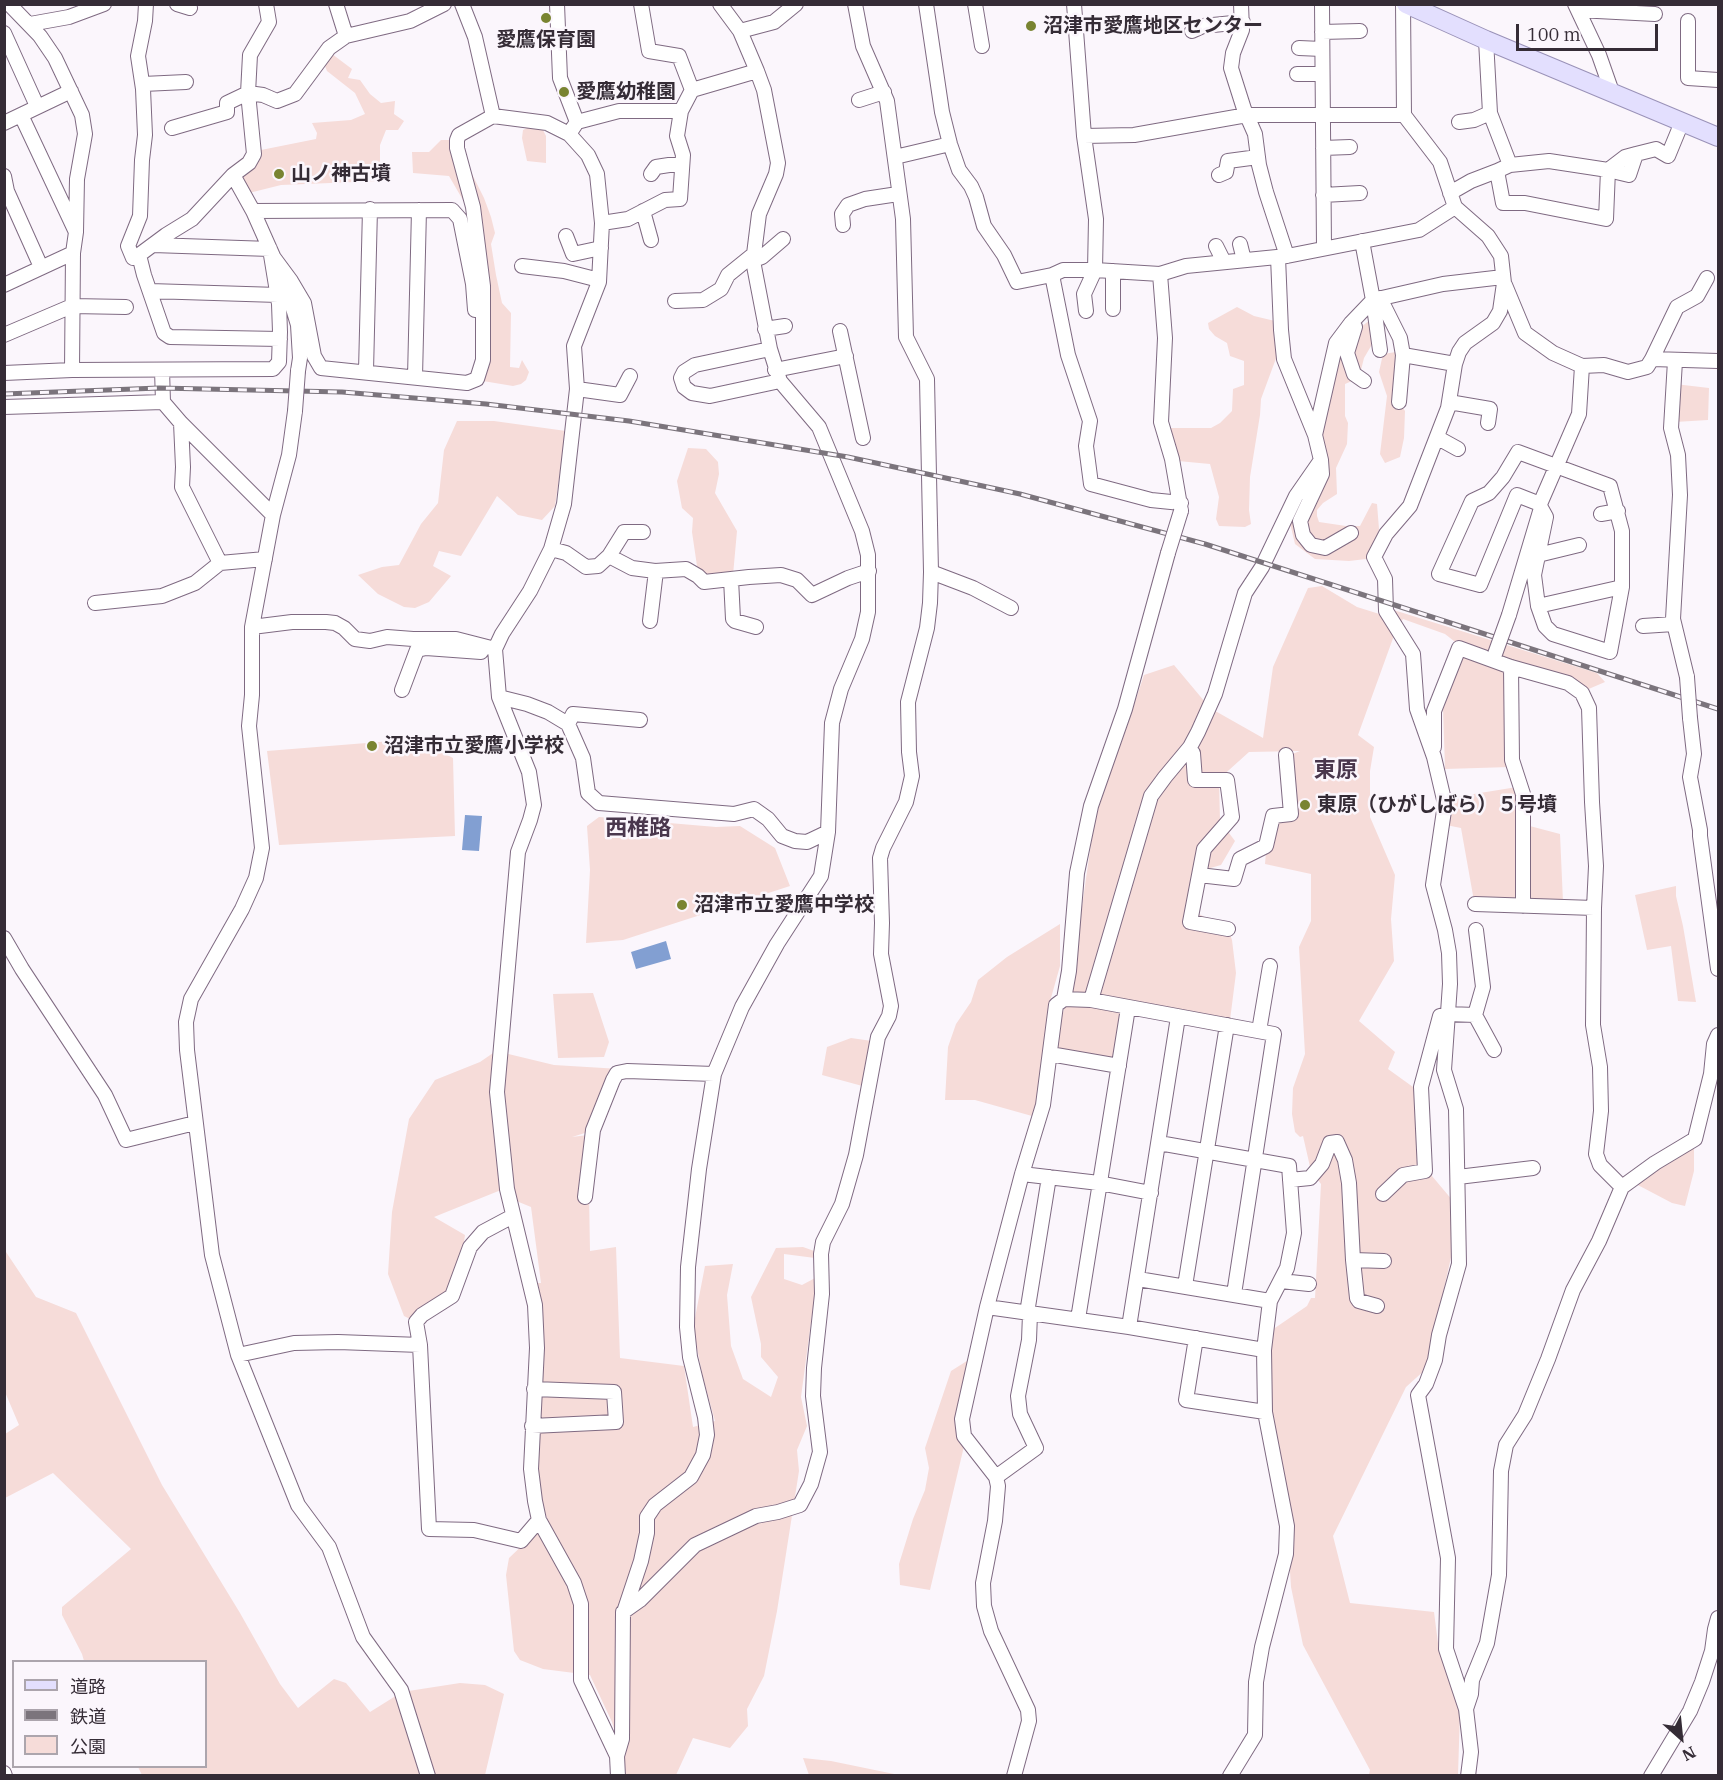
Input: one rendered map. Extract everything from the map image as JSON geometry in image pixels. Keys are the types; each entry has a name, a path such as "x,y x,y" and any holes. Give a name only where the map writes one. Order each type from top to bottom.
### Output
{"main road":[{"path":"1405,4 1718,136"}],"street":[{"path":"9,4 30,24 56,58 82,116 85,134 78,179 73,253 72,370"},
{"path":"30,24 69,17 104,4"},
{"path":"146,4 138,56 146,135 142,160 141,216 128,246 133,258 192,219 233,175 249,163 254,154 248,93 250,55 269,22 266,4"},
{"path":"336,4 346,36"},
{"path":"172,128 228,116 227,103 248,93 277,101 295,94 329,48 346,36 410,21 444,4"},
{"path":"462,4 475,37 493,116"},
{"path":"557,4 560,78 577,122"},
{"path":"641,4 649,51 679,56 692,90"},
{"path":"618,1776 617,1756 622,1739 623,1612 641,1561 648,1533 647,1517 656,1505 691,1477 703,1455 707,1435 705,1417 690,1357 687,1327 688,1279 699,1168 714,1074 742,1008 777,944 821,876 828,832 832,723 842,689 862,639 868,612 868,555 862,531 819,427 777,375 765,329 754,257 759,214 776,174 778,163 764,90 757,70 740,32 720,4"},
{"path":"740,32 774,22 796,4"},
{"path":"623,1612 640,1600 695,1545 756,1516 800,1505 811,1484 820,1452 813,1396 822,1294 823,1242 842,1204 856,1155 878,1037 889,1016 891,1006 881,954 880,858 906,802 912,776 909,752 909,702 927,628 932,572 927,379 906,337 903,219 898,194 891,121 884,92 863,46 855,4"},
{"path":"926,4 942,112 958,170 971,186 984,226 1004,255 1017,282 1052,275 1063,270 1160,274 1186,266 1282,256 1419,230 1455,207"},
{"path":"975,4 982,46"},
{"path":"1074,4 1084,136 1096,219 1095,270 1084,294 1086,311"},
{"path":"1241,4 1242,30 1233,53 1232,68 1255,134 1258,156 1282,256 1281,330 1284,359 1315,435 1321,460 1322,474 1300,521 1303,535 1311,545 1324,548 1351,533"},
{"path":"1322,4 1324,248"},
{"path":"1405,4 1404,115 1440,162 1455,207 1488,236 1501,256 1504,280 1500,311 1493,323 1465,343 1455,364 1449,402 1438,438 1410,506 1386,534 1374,557 1385,579 1386,611 1413,654 1417,709 1434,757 1444,804 1433,885 1449,953 1450,984 1444,1070 1456,1109 1459,1264 1439,1335 1435,1360 1426,1384 1418,1395 1448,1558 1446,1649 1466,1709 1471,1752 1468,1776"},
{"path":"1576,7 1655,14"},
{"path":"1576,7 1599,55 1612,92"},
{"path":"1688,21 1688,78 1719,80"},
{"path":"1192,31 1203,26 1243,22"},
{"path":"1322,32 1360,31"},
{"path":"4,33 38,106"},
{"path":"1486,40 1490,113 1504,168 1503,203 1525,203 1606,219 1608,170"},
{"path":"1299,48 1322,49"},
{"path":"602,223 628,219 665,200 680,199 683,154 677,136 681,111 692,90 757,70"},
{"path":"1298,74 1322,74"},
{"path":"142,84 186,82"},
{"path":"4,123 71,91"},
{"path":"859,100 884,92"},
{"path":"569,134 577,122 620,111 681,111"},
{"path":"1459,122 1474,120 1490,113"},
{"path":"21,115 76,232"},
{"path":"1084,136 1134,135 1247,115 1404,115"},
{"path":"402,690 417,650 426,648 482,652 490,648 530,591 551,549 564,504 577,389 574,346 599,280 602,223 597,174 588,155 569,134 547,123 493,116 459,135 457,140 457,148 473,207 483,286 483,360 477,379"},
{"path":"1450,193 1471,181 1504,168 1549,160 1629,175 1636,154 1656,149 1668,156 1682,122"},
{"path":"771,127 786,125"},
{"path":"895,157 950,144"},
{"path":"1323,148 1350,147"},
{"path":"1219,175 1226,172 1228,161 1258,156"},
{"path":"651,174 656,167 682,165"},
{"path":"233,175 253,211 291,297 298,325 300,358 289,455 273,515 252,627 252,695 249,726 262,848 256,878 242,909 191,999 186,1022 195,1124 212,1255 238,1356 298,1505 329,1547 363,1637 401,1690 428,1776"},
{"path":"4,176 6,192 41,267"},
{"path":"1323,195 1360,193"},
{"path":"843,225 842,214 848,205 865,198 898,194"},
{"path":"457,214 473,207"},
{"path":"366,372 370,209"},
{"path":"415,377 419,210"},
{"path":"253,211 452,210 460,219 473,284 477,379"},
{"path":"643,211 651,240"},
{"path":"566,236 573,254 601,249"},
{"path":"675,301 703,300 721,289 728,275 754,257 762,257 783,240"},
{"path":"1362,241 1376,299 1380,350"},
{"path":"153,244 272,254"},
{"path":"1240,244 1244,260"},
{"path":"1216,246 1224,262"},
{"path":"4,285 73,253"},
{"path":"272,254 304,303 314,356 321,368 467,383 477,379"},
{"path":"4,373 72,370 273,369 279,362 280,339 278,295 272,254"},
{"path":"140,255 164,333 170,337 280,339"},
{"path":"522,266 564,271 599,280"},
{"path":"1113,271 1113,309"},
{"path":"1064,999 1069,970 1077,873 1091,806 1125,709 1181,507 1172,459 1161,422 1166,339 1160,274"},
{"path":"1052,275 1068,355 1090,421 1086,446 1091,484 1181,507"},
{"path":"1504,280 1525,333 1553,353 1582,366 1604,365 1628,372 1647,367 1677,307 1696,296 1707,278"},
{"path":"1315,435 1336,343 1351,323 1376,299 1443,284 1504,280"},
{"path":"150,291 278,295"},
{"path":"1376,299 1400,338 1403,356 1400,402"},
{"path":"4,335 72,306 126,307"},
{"path":"1351,323 1355,327 1347,353 1354,374 1364,381"},
{"path":"765,329 785,326"},
{"path":"840,331 863,438"},
{"path":"770,349 695,365 684,372 681,378 684,387 692,393 710,396 846,356"},
{"path":"1403,356 1455,364"},
{"path":"1652,359 1719,361"},
{"path":"1675,361 1671,428 1678,455 1680,495 1674,624 1687,677 1694,754 1690,777 1700,830 1719,969"},
{"path":"1493,657 1509,615 1541,506 1579,414 1582,366"},
{"path":"162,370 163,402 273,515"},
{"path":"577,389 620,395 630,376"},
{"path":"4,407 163,402"},
{"path":"1449,402 1490,409 1488,423"},
{"path":"181,423 182,487 220,563"},
{"path":"1438,438 1458,450"},
{"path":"1518,452 1610,486 1622,531 1622,587 1610,652 1553,634 1545,626 1538,606 1534,575 1545,518 1541,506 1517,495 1480,585 1439,574 1472,501 1489,493 1503,477 1518,452"},
{"path":"1091,1000 1151,796 1188,750 1215,694 1245,593 1262,567 1296,496 1321,460"},
{"path":"1601,514 1618,511"},
{"path":"551,549 566,553 586,567 598,566 609,556 624,532 643,532"},
{"path":"1538,555 1579,546"},
{"path":"609,556 632,568 656,571 686,570 704,582 781,575 797,580 812,595 869,571"},
{"path":"94,603 162,596 195,583 220,563 265,559"},
{"path":"651,621 656,571"},
{"path":"932,572 973,588 1011,608"},
{"path":"731,579 733,619 756,627"},
{"path":"1538,606 1622,587"},
{"path":"252,627 292,622 326,622 335,623 344,628 356,639 370,641 387,637 456,639 490,648"},
{"path":"1643,626 1674,624"},
{"path":"490,648 499,697 528,772 534,805 518,852 497,1092 507,1189 535,1305 537,1348 531,1469 539,1520 574,1583 581,1604 581,1680 617,1756"},
{"path":"1434,757 1434,711 1459,648 1493,657 1511,667 1568,683 1582,693 1589,708 1596,866 1593,1025 1600,1067 1601,1111 1596,1154 1600,1165 1622,1187"},
{"path":"1511,667 1512,759 1523,794 1523,906"},
{"path":"499,697 548,712 568,724 583,758 588,793 599,803 734,814 754,809 768,819 782,836 795,842 807,842 828,832"},
{"path":"568,724 573,714 640,720"},
{"path":"1188,750 1193,753 1195,780 1227,780 1232,816 1204,849 1190,922 1228,929"},
{"path":"1199,875 1234,879 1240,859 1266,846 1273,816 1291,814 1286,755"},
{"path":"1475,904 1594,908"},
{"path":"1476,930 1483,987 1475,1015 1494,1050"},
{"path":"4,938 105,1095 126,1140 195,1124"},
{"path":"1259,1031 1270,966"},
{"path":"1014,1776 1029,1721 1028,1710 991,1631 984,1606 983,1583 995,1521 998,1486 996,1477 964,1436 962,1419 987,1307 1042,1105 1056,1005 1064,999 1091,1000 1274,1034 1234,1294"},
{"path":"1078,1319 1128,1008"},
{"path":"1383,1194 1403,1175 1425,1171 1421,1087 1440,1016 1475,1015"},
{"path":"1130,1327 1178,1017"},
{"path":"1185,1286 1227,1025"},
{"path":"1466,1709 1471,1694 1472,1680 1487,1643 1494,1605 1498,1575 1501,1471 1506,1445 1525,1415 1573,1290 1599,1241 1622,1187 1655,1163 1695,1139 1711,1074 1714,1044 1719,1035"},
{"path":"1050,1054 1119,1066"},
{"path":"585,1197 593,1130 612,1080 617,1073 627,1071 714,1074"},
{"path":"1290,1180 1313,1176 1322,1164 1330,1143 1337,1142 1345,1160 1349,1183 1357,1298 1359,1301 1377,1306"},
{"path":"1159,1143 1289,1166 1294,1233 1287,1268 1270,1301 1264,1350 1265,1412 1287,1526 1286,1554 1262,1647 1257,1682 1255,1735 1230,1776"},
{"path":"1458,1177 1533,1168"},
{"path":"1022,1174 1099,1183 1151,1193"},
{"path":"996,1477 1036,1448 1020,1414 1018,1396 1029,1340 1028,1313 1049,1177"},
{"path":"513,1216 483,1232 471,1247 452,1296 422,1315 416,1322 420,1344 429,1529 474,1530 521,1541 539,1520"},
{"path":"1353,1260 1384,1261"},
{"path":"1138,1279 1270,1301"},
{"path":"1281,1281 1309,1284"},
{"path":"987,1307 1130,1327 1264,1350"},
{"path":"1196,1338 1186,1400 1265,1412"},
{"path":"238,1356 294,1343 338,1341 420,1344"},
{"path":"532,1426 616,1422 614,1392 534,1389"},
{"path":"1651,1776 1690,1711 1712,1651 1719,1618"}],"green space":[{"path":"332,54 352,69 348,78 360,80 370,94 381,103 395,101 394,114 404,121 398,130 386,130 380,145 380,181 281,185 249,193 240,176 256,163 261,150 316,139 317,133 312,123 351,120 365,114 355,93 327,71 326,61"},
{"path":"533,125 542,128 546,136 546,163 527,161 522,138 523,130"},
{"path":"441,140 455,140 491,217 495,233 491,244 496,275 502,303 511,313 510,367 519,368 522,360 529,372 526,380 521,384 513,386 483,381 478,226 449,176 413,173 412,152 429,152"},
{"path":"1237,307 1254,316 1275,321 1278,353 1261,399 1250,477 1251,524 1245,527 1219,526 1216,519 1219,497 1210,464 1178,461 1171,428 1211,428 1232,411 1233,389 1244,385 1244,361 1230,356 1227,343 1215,336 1209,329 1208,323"},
{"path":"1370,320 1374,341 1364,358 1359,378 1345,384 1347,444 1336,468 1337,494 1323,503 1317,510 1317,516 1319,522 1360,526 1372,503 1377,504 1379,529 1372,554 1366,559 1349,561 1315,559 1295,544 1290,523 1298,500 1315,487 1318,435 1335,358 1341,356 1361,327"},
{"path":"1396,352 1403,355 1399,402 1405,411 1404,438 1400,457 1385,463 1380,454 1387,396 1379,372 1383,354"},
{"path":"1675,384 1709,388 1708,420 1675,422"},
{"path":"457,421 494,421 566,431 555,506 542,520 518,515 497,496 461,556 439,551 433,566 451,576 429,602 415,608 404,607 378,594 358,575 382,567 399,565 421,524 438,503 444,450"},
{"path":"688,448 706,449 718,462 719,474 715,493 737,531 733,575 705,577 697,566 692,532 693,518 682,508 677,481"},
{"path":"1322,586 1357,607 1389,617 1396,630 1358,735 1374,747 1370,771 1370,817 1395,875 1391,919 1394,961 1359,1021 1395,1052 1388,1069 1413,1087 1418,1105 1417,1123 1432,1176 1453,1201 1456,1235 1426,1369 1406,1387 1333,1536 1350,1603 1434,1612 1439,1651 1460,1712 1458,1775 1369,1775 1370,1770 1303,1645 1291,1587 1287,1526 1271,1410 1272,1330 1307,1306 1311,1298 1315,1298 1321,1184 1311,1171 1303,1136 1300,1137 1295,1132 1292,1114 1293,1088 1305,1054 1299,947 1311,921 1311,874 1265,864 1266,852 1277,819 1294,815 1287,756 1300,751 1249,752 1219,779 1220,821 1235,841 1221,865 1207,869 1193,911 1228,929 1232,940 1236,973 1230,1020 1128,1008 1118,1063 1051,1051 1070,990 1098,795 1122,741 1144,675 1174,665 1210,708 1263,738 1273,667 1308,588"},
{"path":"1387,608 1597,673 1605,682 1584,691 1459,645 1445,634 1403,619 1397,628"},
{"path":"1458,650 1510,667 1510,767 1445,769 1443,707"},
{"path":"416,739 453,758 455,836 279,845 267,751"},
{"path":"1517,787 1526,825 1560,834 1563,902 1474,901 1461,828 1441,824 1443,799"},
{"path":"599,817 716,827 740,826 775,848 790,886 623,940 586,943 590,870 587,826"},
{"path":"1676,886 1696,1002 1678,1001 1671,946 1647,950 1635,895"},
{"path":"1060,924 1060,966 1049,1005 1050,1057 1038,1113 1032,1116 975,1100 945,1100 948,1047 956,1024 971,1002 978,980 1007,957"},
{"path":"593,993 609,1042 604,1057 558,1058 553,994"},
{"path":"851,1038 872,1041 866,1087 822,1075 827,1047"},
{"path":"496,1051 554,1065 620,1069 588,1132 572,1137 588,1135 590,1251 616,1247 620,1358 684,1366 693,1427 715,1421 693,1328 705,1266 733,1264 727,1295 731,1346 743,1379 771,1397 778,1377 761,1357 761,1344 751,1297 776,1248 803,1247 817,1252 815,1258 784,1254 784,1279 802,1285 817,1277 801,1397 807,1426 797,1450 799,1471 777,1611 764,1676 747,1709 748,1726 730,1748 693,1738 676,1775 626,1775 612,1722 590,1675 543,1669 520,1660 514,1651 506,1575 509,1558 548,1521 538,1492 533,1283 541,1283 531,1207 509,1198 501,1190 434,1217 465,1235 457,1287 422,1325 404,1316 388,1274 392,1212 409,1119 435,1080 480,1062"},
{"path":"1694,1148 1694,1171 1685,1206 1672,1203 1634,1183"},
{"path":"4,1249 36,1297 76,1313 162,1485 240,1613 280,1684 298,1708 334,1679 346,1683 370,1712 402,1692 460,1683 485,1685 504,1694 485,1775 142,1775 138,1768 207,1768 207,1660 84,1660 62,1615 62,1607 131,1549 53,1473 5,1498 5,1434 19,1425 5,1392"},
{"path":"970,1359 965,1442 930,1590 900,1585 899,1564 925,1490 929,1468 925,1448 951,1371"},
{"path":"803,1758 831,1761 899,1775 809,1775"}],"water":[{"path":"465,815 482,816 479,851 462,850"},
{"path":"666,941 671,959 636,969 631,952"}],"railway":[{"path":"4,394 159,388 342,392 486,404 629,421 848,457 1020,494 1205,544 1718,709"}],"place":[{"name":"愛鷹保育園","path":"546,18"},
{"name":"沼津市愛鷹地区センター","path":"1031,26"},
{"name":"愛鷹幼稚園","path":"564,92"},
{"name":"山ノ神古墳","path":"279,174"},
{"name":"沼津市立愛鷹小学校","path":"372,746"},
{"name":"東原（ひがしばら）５号墳","path":"1305,805"},
{"name":"沼津市立愛鷹中学校","path":"682,905"}],"district":[{"name":"東原","path":"1336,771"},
{"name":"西椎路","path":"638,829"}]}
